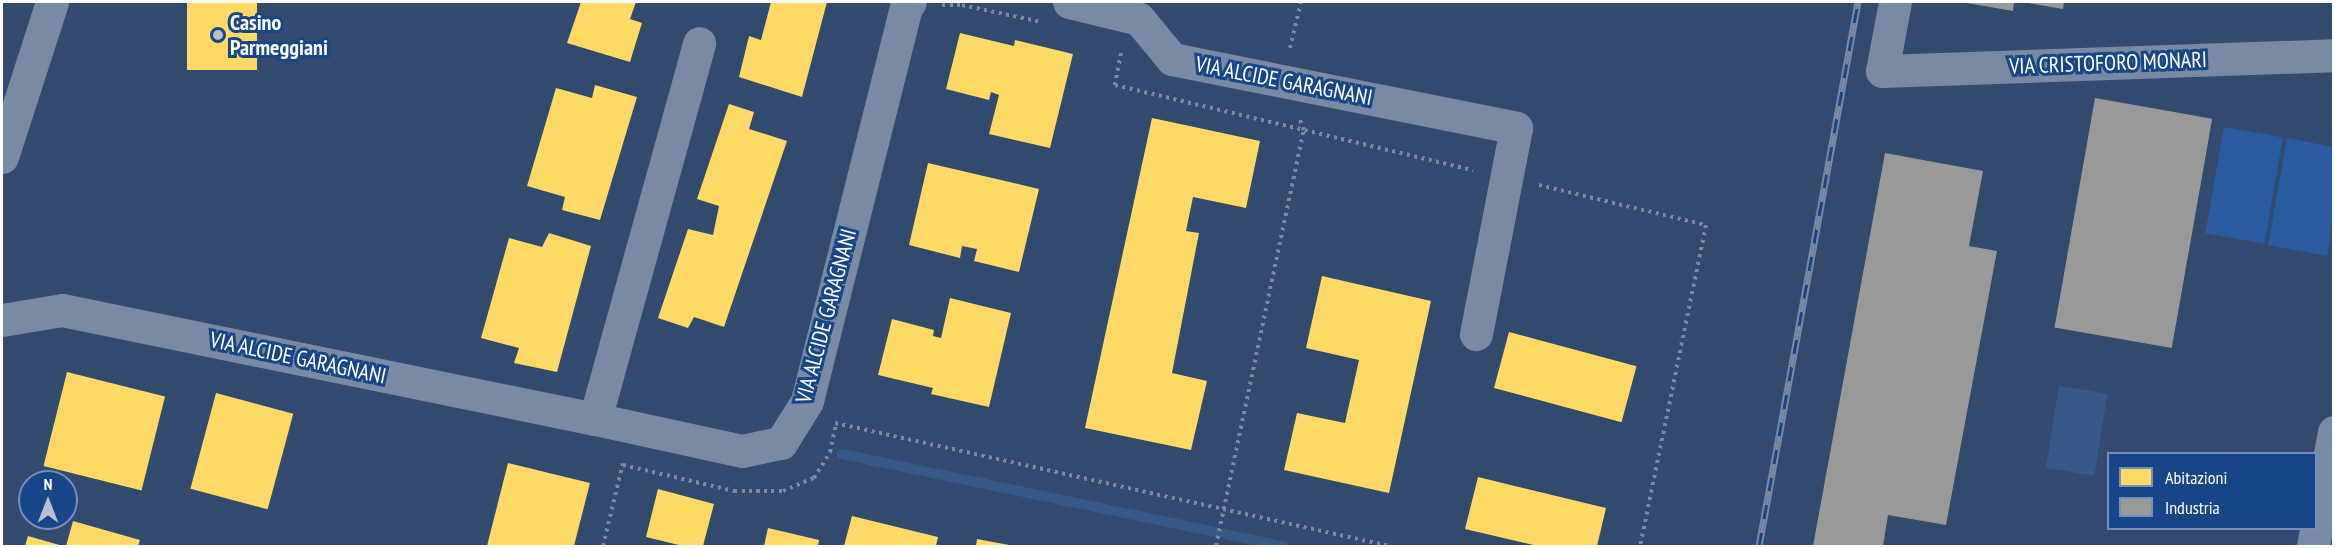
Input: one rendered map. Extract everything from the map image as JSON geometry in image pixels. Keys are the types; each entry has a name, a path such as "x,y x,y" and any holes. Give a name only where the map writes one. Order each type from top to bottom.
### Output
{"street":[{"path":"2,157 7,124 52,2"},
{"name":"VIA ALCIDE GARAGNANI","path":"1069,2 1139,19 1172,59 1516,128 1506,177"},
{"name":"VIA CRISTOFORO MONARI","path":"1895,2 1882,71 2334,55"},
{"name":"VIA ALCIDE GARAGNANI","path":"2,320 62,310 742,451 781,443 807,401 903,18 922,6"},
{"path":"595,419 699,43"},
{"path":"1476,334 1506,177"},
{"path":"2317,524 2334,432"},
{"path":"2313,546 2316,530"}],"path":[{"path":"1216,546 1304,130 1283,81 1301,2"},
{"path":"922,6 962,5 1043,23"},
{"path":"1124,40 1115,85 1706,225 1640,546"},
{"path":"623,465 734,490 783,490 814,478 830,452 838,411"},
{"path":"799,414 1390,546"},
{"path":"603,546 632,427"}],"shaded area":[{"path":"2224,127 2283,137 2264,244 2205,233"},
{"path":"2287,138 2333,147 2333,219 2327,256 2268,245"},
{"path":"2059,386 2107,394 2094,476 2046,468"}],"building: Abitazioni":[{"name":"Casino Parmeggiani","path":"187,2 257,2 257,70 187,70"},
{"path":"581,2 636,2 630,19 642,23 630,62 567,43"},
{"path":"771,2 827,2 802,97 739,77 749,36 761,40"},
{"path":"960,33 1014,46 1015,40 1073,54 1050,148 989,134 999,95 991,92 989,100 946,89"},
{"path":"595,85 637,97 600,220 562,210 565,197 527,186 556,88 592,98"},
{"path":"729,104 754,112 749,129 787,141 724,327 694,317 688,328 658,318 688,229 713,235 719,206 697,199"},
{"path":"1152,118 1260,141 1246,208 1193,197 1186,231 1199,233 1172,373 1207,381 1191,450 1085,428"},
{"path":"928,163 1039,189 1019,272 974,261 977,249 962,246 960,258 909,245"},
{"path":"549,233 591,246 557,372 514,363 519,348 481,338 509,238 542,247"},
{"path":"1322,276 1431,301 1389,493 1284,470 1297,413 1345,423 1359,360 1306,348"},
{"path":"950,298 1011,313 989,407 931,394 933,388 878,375 892,319 934,330 933,336 941,338"},
{"path":"1509,332 1637,366 1621,422 1494,388"},
{"path":"67,372 165,396 142,491 78,475 78,470 59,470 44,466"},
{"path":"216,393 293,414 268,509 190,489"},
{"path":"508,463 590,483 574,546 487,546"},
{"path":"1478,477 1606,508 1597,546 1538,546 1465,529"},
{"path":"658,489 714,504 703,546 683,546 646,537"},
{"path":"852,516 938,537 936,546 844,546"},
{"path":"78,522 140,540 138,546 66,546 70,530 78,530"},
{"path":"768,528 819,540 818,546 764,546"},
{"path":"28,536 63,546 25,546"},
{"path":"977,539 1009,545 1009,546 976,546"}],"building: Industria":[{"path":"1961,2 2014,2 2013,11"},
{"path":"2022,2 2064,2 2063,9"},
{"path":"2095,98 2212,119 2172,348 2055,327"},
{"path":"1885,153 1983,171 1969,246 1997,251 1946,525 1888,515 1883,546 1813,546"}],"waterway":[{"path":"842,454 1282,546"}],"railway":[{"path":"1759,546 1858,2"}],"place":[{"name":"Casino Parmeggiani","path":"218,35"}]}
